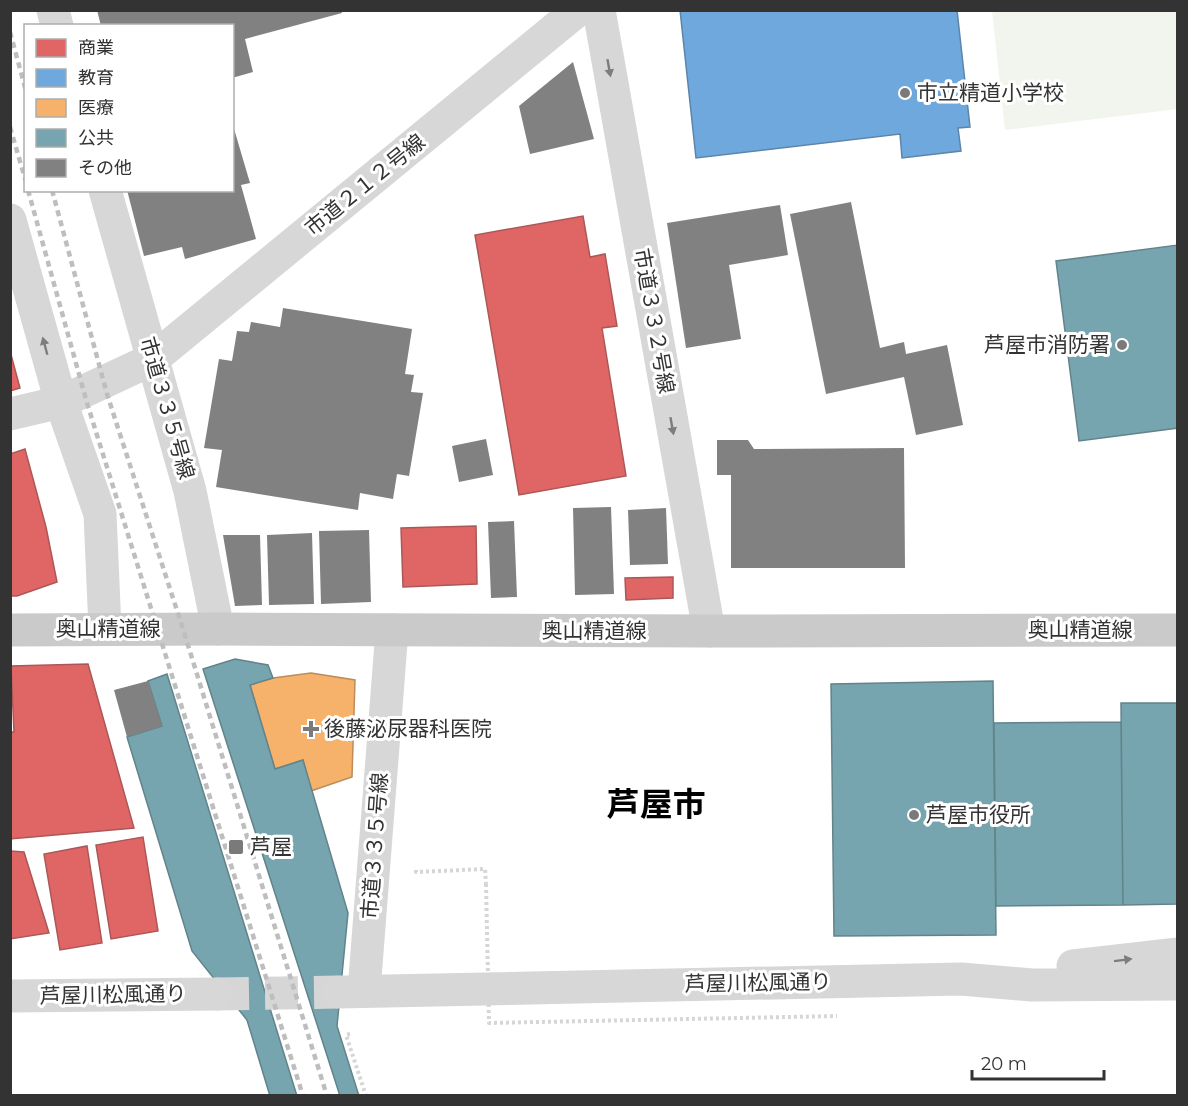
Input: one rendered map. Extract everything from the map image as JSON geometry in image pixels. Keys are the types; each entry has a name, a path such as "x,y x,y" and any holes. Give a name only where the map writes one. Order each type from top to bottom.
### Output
{"main road":[{"name":"奥山精道線","path":"10,630 709,632 1178,630"}],"street":[{"name":"市道２１２号線","path":"10,414 61,402 153,359 578,10"},
{"name":"市道３３２号線","path":"599,10 709,632"},
{"name":"市道３３５号線","path":"106,192 190,490 218,629"},
{"path":"10,220 61,402 100,514 105,629"},
{"name":"市道３３５号線","path":"351,991 392,630"},
{"path":"961,979 1178,954"},
{"name":"芦屋川松風通り","path":"351,991 961,979 1032,985 1178,984"},
{"name":"芦屋川松風通り","path":"10,996 216,994"}],"path":[{"path":"416,860 416,872 485,869 489,1023 837,1016"},
{"path":"356,1033 346,1035 366,1095"}],"shaded area":[{"path":"992,11 1177,11 1177,109 1005,130"}],"building: 商業":[{"path":"583,216 590,257 605,254 617,326 602,328 626,476 519,495 475,235"},
{"path":"10,351 20,388 10,391"},
{"path":"25,449 46,527 57,582 17,596 10,596 10,454"},
{"path":"476,526 477,584 403,587 401,528"},
{"path":"673,577 673,598 626,600 625,578"},
{"path":"88,664 134,828 10,839 10,732 14,732 11,666"},
{"path":"143,837 158,931 111,939 96,845"},
{"path":"87,846 102,943 60,950 44,854"},
{"path":"10,851 24,852 49,933 10,939"}],"building: 教育":[{"path":"680,10 957,10 970,127 958,128 961,151 902,158 900,134 696,158"}],"building: 医療":[{"path":"311,673 355,680 352,777 311,791 303,760 275,769 250,685 273,678"}],"building: 公共":[{"name":"芦屋市消防署","path":"1178,245 1178,428 1079,441 1056,261"},
{"path":"235,659 268,665 273,678 250,685 275,769 303,760 348,913 337,1026 359,1096 340,1096 203,669"},
{"path":"167,674 297,1096 270,1096 247,1020 192,951 127,737 162,726 148,681"},
{"name":"芦屋市役所","path":"993,681 996,935 834,936 831,684"},
{"path":"1121,703 1178,703 1178,904 1123,905"},
{"path":"1121,722 1123,905 996,906 994,723"}],"building: その他":[{"path":"97,10 341,10 342,13 245,39 253,72 234,77 234,24 100,24"},
{"path":"573,62 594,139 530,154 519,106"},
{"path":"234,129 250,183 241,185 256,239 185,259 182,247 144,256 128,192 234,192"},
{"path":"851,202 880,348 904,342 906,354 947,345 963,425 916,435 904,377 826,394 790,214"},
{"path":"780,205 788,255 729,265 741,339 686,348 667,223"},
{"path":"283,308 412,329 405,374 414,375 411,392 423,393 409,476 397,474 393,499 360,493 358,510 216,487 222,450 204,448 219,359 232,361 237,331 249,332 251,322 280,327"},
{"path":"486,439 493,475 459,482 452,446"},
{"path":"717,440 748,440 754,449 904,448 905,568 731,568 731,475 717,475"},
{"path":"611,507 614,594 575,595 573,508"},
{"path":"666,508 668,564 630,565 628,510"},
{"path":"514,521 517,597 491,598 488,522"},
{"path":"369,530 371,602 321,604 319,531"},
{"path":"312,533 314,604 269,605 267,535"},
{"path":"223,535 260,535 262,605 235,606"},
{"path":"148,681 162,726 127,737 114,690"}],"tunnel":[{"path":"216,994 338,992"}],"railway":[{"path":"10,32 24,84"},
{"path":"10,127 24,175"},
{"path":"29,192 87,403 303,1096"},
{"path":"53,192 107,394 183,629 327,1096"}],"place":[{"name":"市立精道小学校","path":"905,93"},
{"name":"芦屋市消防署","path":"1122,345"},
{"name":"後藤泌尿器科医院","path":"311,729"},
{"name":"芦屋市役所","path":"914,815"},
{"name":"芦屋","path":"236,847"}],"district":[{"name":"芦屋市","path":"656,804"}]}
